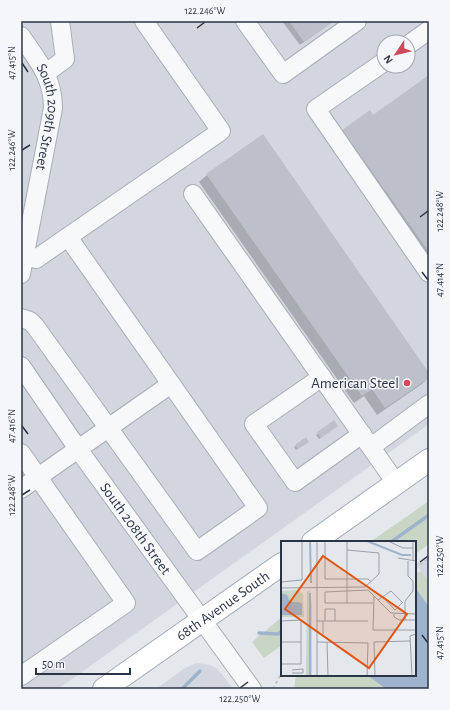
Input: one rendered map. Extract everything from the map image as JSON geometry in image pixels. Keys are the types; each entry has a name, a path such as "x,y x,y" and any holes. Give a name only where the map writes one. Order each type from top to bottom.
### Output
{"main road":[{"path":"314,541 429,460"},
{"name":"68th Avenue South","path":"104,689 281,565"}],"street":[{"path":"46,72 65,59 60,21"},
{"path":"24,255 36,259 221,130 144,21"},
{"path":"245,21 283,74 357,21"},
{"path":"416,39 429,30"},
{"name":"South 209th Street","path":"21,36 46,72 53,95 53,108 26,220 24,255 21,274"},
{"path":"376,68 316,109 429,273"},
{"path":"193,194 396,483"},
{"path":"21,318 30,321 35,326 197,552 258,508 68,237"},
{"name":"South 208th Street","path":"21,366 78,449 252,689"},
{"path":"322,377 254,424 295,482 429,404"},
{"path":"21,489 171,384"},
{"path":"21,453 126,603 21,676"}],"path":[{"path":"416,567 429,558"},
{"path":"273,689 281,674"}],"shaded area":[{"path":"21,21 429,21 429,424 58,689 21,689"},
{"path":"429,555 429,582 416,564"},
{"path":"197,663 210,665 216,668 233,689 156,689 185,668"}],"green space":[{"path":"429,501 429,544 416,553 416,541 371,541"},
{"path":"421,571 429,582 429,689 294,689 296,676 416,676 416,574"},
{"path":"281,618 281,646 264,658 252,642"}],"water":[{"path":"416,590 429,607 429,689 386,689 368,676 416,676"}],"building":[{"path":"289,21 334,21 304,42"},
{"path":"429,75 429,252 342,130 370,110 373,115"},
{"path":"263,134 429,373 429,378 385,408 372,389 362,396 206,174"},
{"path":"334,420 338,426 321,438 317,432"},
{"path":"306,437 309,442 298,449 295,445"}],"waterway":[{"path":"392,541 429,515"},
{"path":"259,633 278,634 281,632"},
{"path":"182,689 200,671"}],"place":[{"name":"American Steel","path":"407,383"}]}
